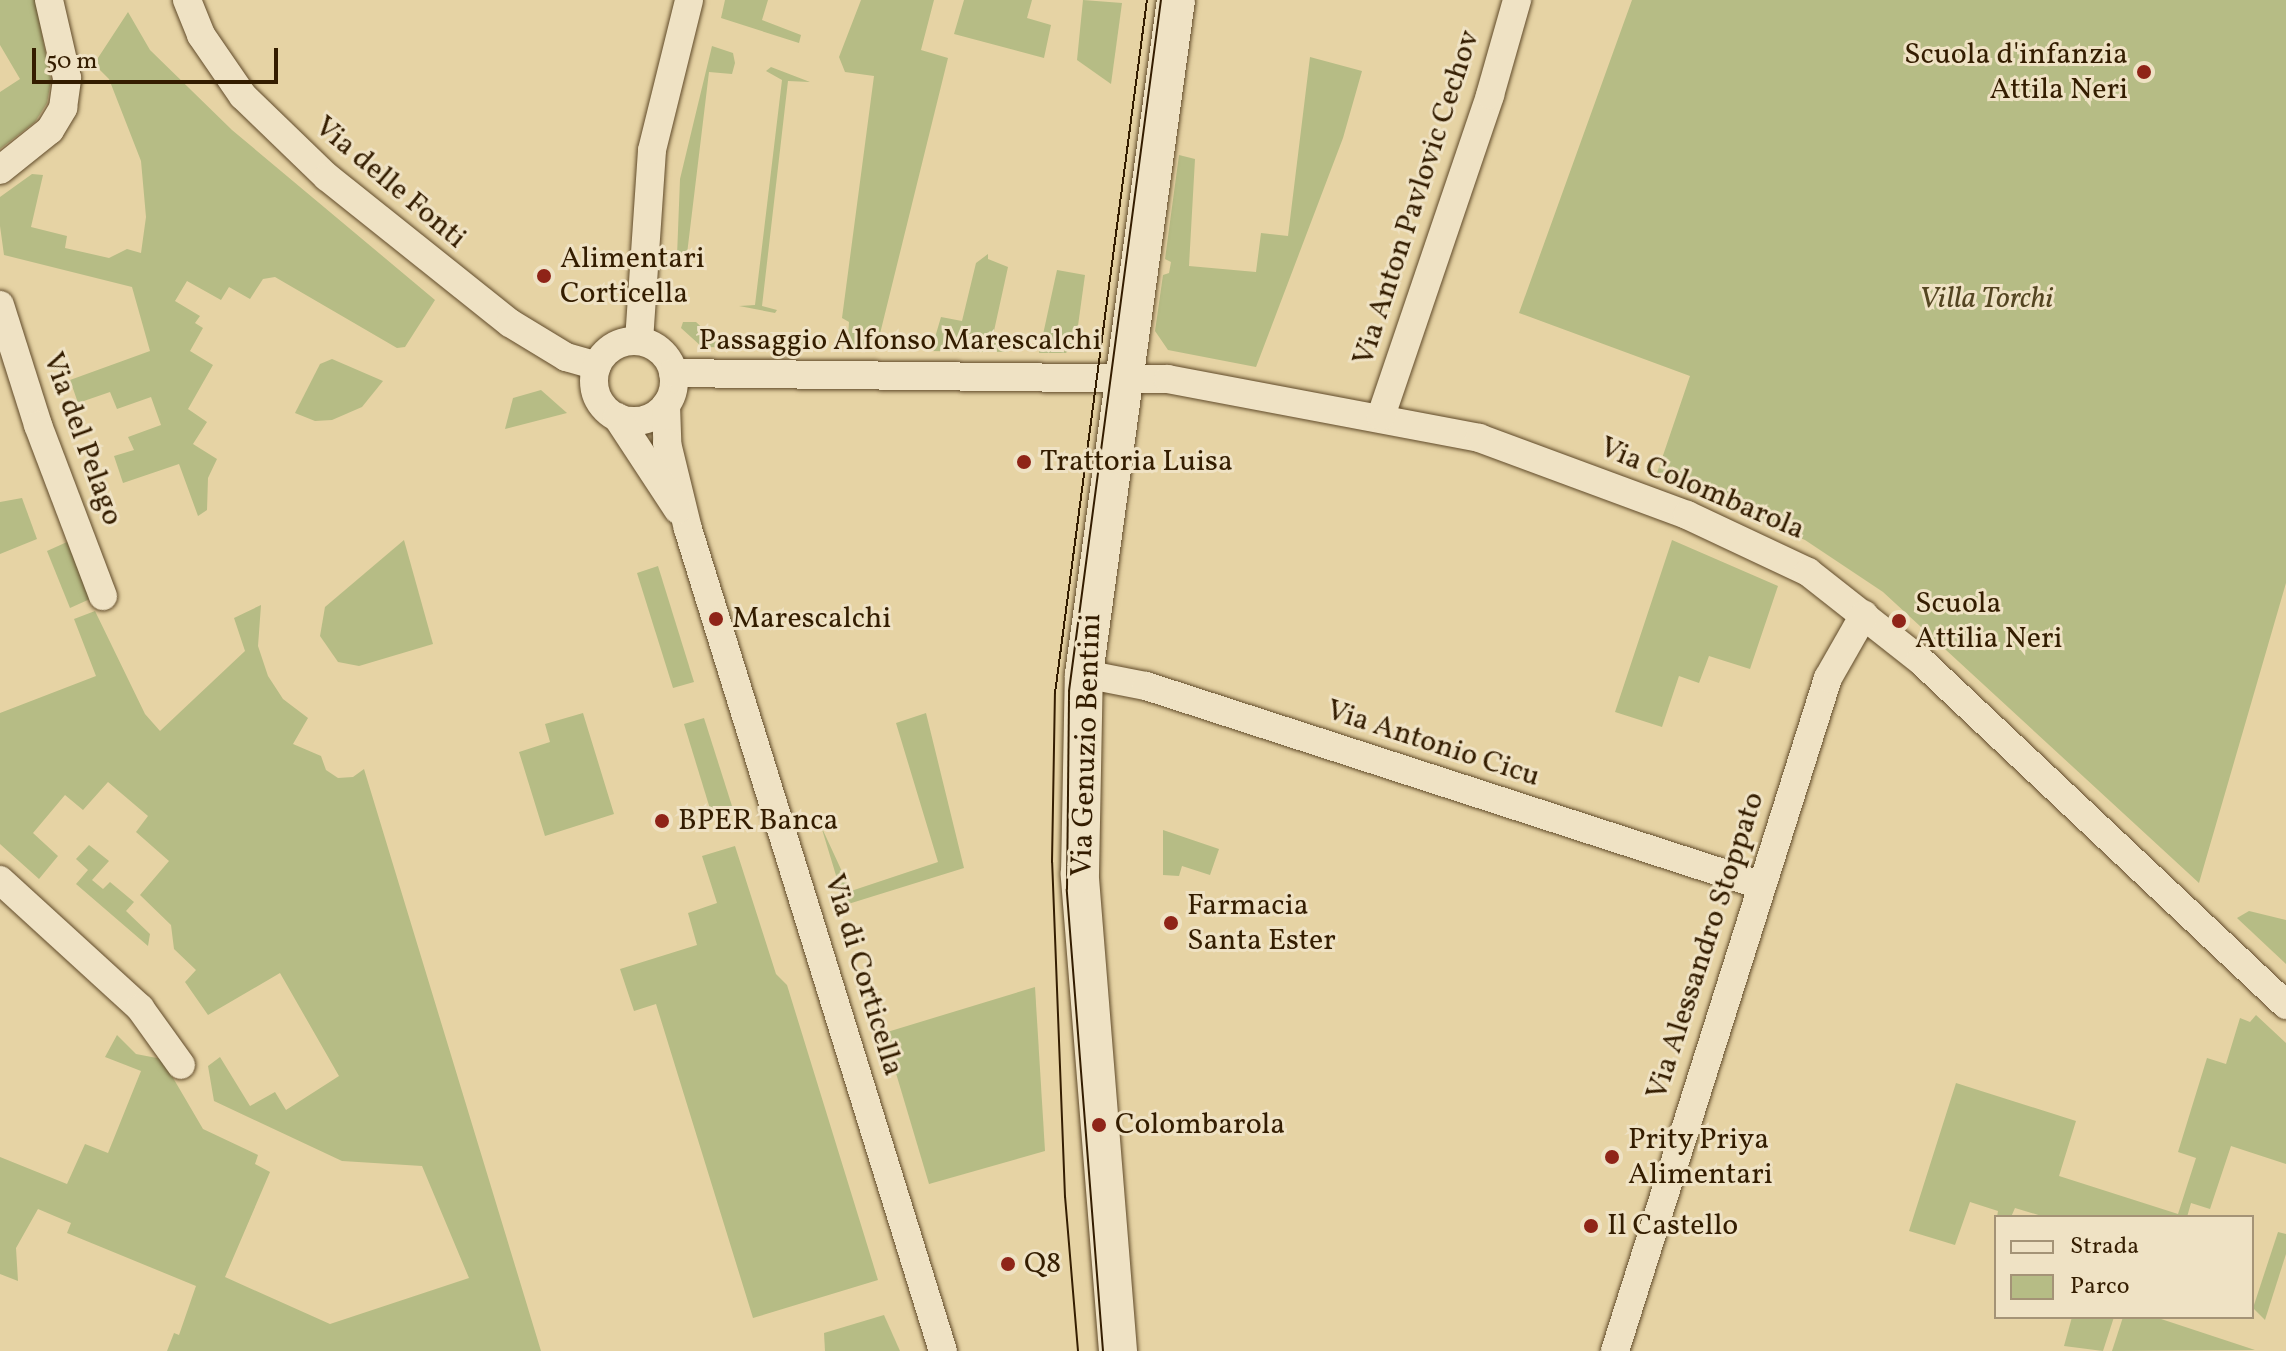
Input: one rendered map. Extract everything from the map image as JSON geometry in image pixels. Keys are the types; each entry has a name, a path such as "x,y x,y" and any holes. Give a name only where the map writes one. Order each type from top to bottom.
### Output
{"street":[{"path":"0,170 50,130 63,108 67,78 49,0"},
{"name":"Via delle Fonti","path":"187,0 201,35 243,96 327,177 510,323 566,357 597,366"},
{"path":"639,341 652,150 689,0"},
{"name":"Via Genuzio Bentini","path":"1118,1351 1080,874 1084,674 1176,0"},
{"name":"Via Anton Pavlovic Cechov","path":"1381,416 1490,95 1517,0"},
{"name":"Via del Pelago","path":"0,305 38,425 103,596"},
{"path":"597,366 615,346 639,341 663,353 673,373"},
{"name":"Via di Corticella","path":"597,366 597,397 617,417 688,529"},
{"name":"Via di Corticella","path":"673,373 666,405 667,443 688,529 943,1351"},
{"name":"Passaggio Alfonso Marescalchi","path":"673,373 1126,376"},
{"name":"Via Colombarola","path":"1126,376 1381,416 1508,447 1699,520 1792,562 1920,660 2286,1005"},
{"path":"617,417 641,420 666,405"},
{"name":"Via Alessandro Stoppato","path":"1615,1351 1828,678 1864,615"},
{"name":"Via Antonio Cicu","path":"1084,674 1146,686 1760,885"},
{"path":"0,880 140,1008 181,1065"}],"green space":[{"path":"0,0 35,0 51,80 47,103 35,122 0,149 0,92 20,79 0,45"},
{"path":"725,0 768,0 762,20 801,35 799,43 721,18"},
{"path":"861,0 934,0 921,50 948,58 876,350 847,350 849,322 842,318 874,76 845,72 839,57"},
{"path":"964,0 1032,0 1027,18 1051,25 1044,58 954,34"},
{"path":"1083,0 1122,3 1111,84 1077,60"},
{"name":"Villa Torchi","path":"1632,0 2286,0 2286,583 2199,883 1883,592 1805,540 1656,476 1690,376 1519,313"},
{"path":"128,12 150,50 232,130 435,300 405,347 397,348 275,277 263,279 250,299 229,287 221,300 187,281 175,301 200,316 195,323 203,328 190,351 213,365 188,409 207,422 193,444 217,459 208,478 207,510 198,516 179,464 123,483 114,456 134,450 128,437 161,425 151,397 117,409 110,392 78,403 70,380 150,351 132,287 4,255 0,197 32,174 43,175 31,227 67,236 65,248 109,258 127,249 141,253 146,217 141,161 109,79 94,64"},
{"path":"712,46 733,53 735,63 732,74 709,72 687,254 677,256 680,179"},
{"path":"1310,57 1362,71 1343,138 1256,367 1168,350 1155,331 1163,275 1169,273 1171,262 1165,259 1179,155 1195,159 1189,266 1256,272 1261,233 1288,236"},
{"path":"771,67 810,82 788,81 762,306 777,310 775,313 739,306 755,305 782,80 766,71"},
{"path":"988,254 988,259 1008,267 992,340 1008,352 931,351 941,317 962,321 976,263"},
{"path":"1057,270 1085,275 1076,340 1066,353 1039,353"},
{"path":"683,322 696,322 710,335 822,339 824,349 702,347 681,328"},
{"path":"332,359 383,381 362,407 332,420 315,421 295,413 320,364"},
{"path":"541,390 567,413 505,429 513,398"},
{"path":"22,498 37,539 0,554 0,502"},
{"path":"404,540 433,644 359,666 338,662 320,636 325,607"},
{"path":"1672,540 1778,586 1750,669 1709,656 1699,683 1679,676 1662,727 1615,712"},
{"path":"67,542 90,599 70,608 47,551"},
{"path":"658,566 694,682 673,688 637,573"},
{"path":"261,605 258,646 268,676 283,699 308,718 293,744 321,756 326,770 338,778 353,777 364,769 541,1351 167,1351 174,1333 179,1335 196,1286 67,1233 71,1223 38,1209 16,1248 18,1281 0,1274 0,1157 67,1184 85,1144 108,1153 141,1071 105,1057 117,1035 136,1054 162,1059 203,1129 258,1155 255,1164 270,1172 225,1277 330,1324 469,1278 422,1166 342,1161 214,1101 208,1066 220,1057 250,1106 275,1092 286,1110 339,1076 280,973 208,1015 185,982 196,970 174,949 171,925 140,895 169,861 136,832 148,816 108,782 83,810 65,795 33,833 58,856 39,879 0,844 0,713 96,676 74,619 95,611 145,714 160,731 245,651 234,618"},
{"path":"583,713 614,814 545,836 519,752 550,742 545,724"},
{"path":"926,713 964,868 845,905 821,826 851,891 938,862 896,723"},
{"path":"704,718 732,806 711,812 684,724"},
{"path":"1163,830 1219,849 1210,875 1182,866 1179,876 1163,875"},
{"path":"89,845 109,861 92,880 103,889 110,882 134,902 126,911 150,934 148,946 76,884 88,870 76,859"},
{"path":"735,846 776,974 787,985 878,1280 753,1318 656,1004 634,1011 620,969 697,945 688,913 717,903 702,856"},
{"path":"2249,911 2286,920 2286,964 2237,918"},
{"path":"1035,987 1045,1151 929,1184 884,1033"},
{"path":"2256,1015 2286,1043 2286,1164 2231,1146 2210,1209 2191,1203 2188,1215 2038,1215 2015,1208 2012,1215 1997,1215 1998,1211 1970,1202 1955,1245 1909,1231 1956,1083 2076,1121 2059,1176 2178,1214 2196,1158 2178,1152 2207,1058 2226,1064 2240,1018 2250,1022"},
{"path":"2278,1232 2286,1234 2286,1254 2265,1320 2254,1305"},
{"path":"884,1315 900,1351 825,1351 824,1333"},
{"path":"2071,1319 2113,1319 2103,1351 2064,1346"},
{"path":"2122,1319 2161,1319 2255,1350 2112,1351"}],"tram line":[{"path":"1078,1351 1065,1197 1052,862 1055,693 1147,0"},
{"path":"1103,1351 1067,889 1069,691 1161,0"}],"place":[{"name":"Scuola d'infanzia Attila Neri","path":"2144,72"},
{"name":"Alimentari Corticella","path":"544,276"},
{"name":"Trattoria Luisa","path":"1024,462"},
{"name":"Marescalchi","path":"716,619"},
{"name":"Scuola Attilia Neri","path":"1899,621"},
{"name":"BPER Banca","path":"662,821"},
{"name":"Farmacia Santa Ester","path":"1171,923"},
{"name":"Colombarola","path":"1099,1125"},
{"name":"Prity Priya Alimentari","path":"1612,1157"},
{"name":"Il Castello","path":"1591,1226"},
{"name":"Q8","path":"1008,1264"}]}
